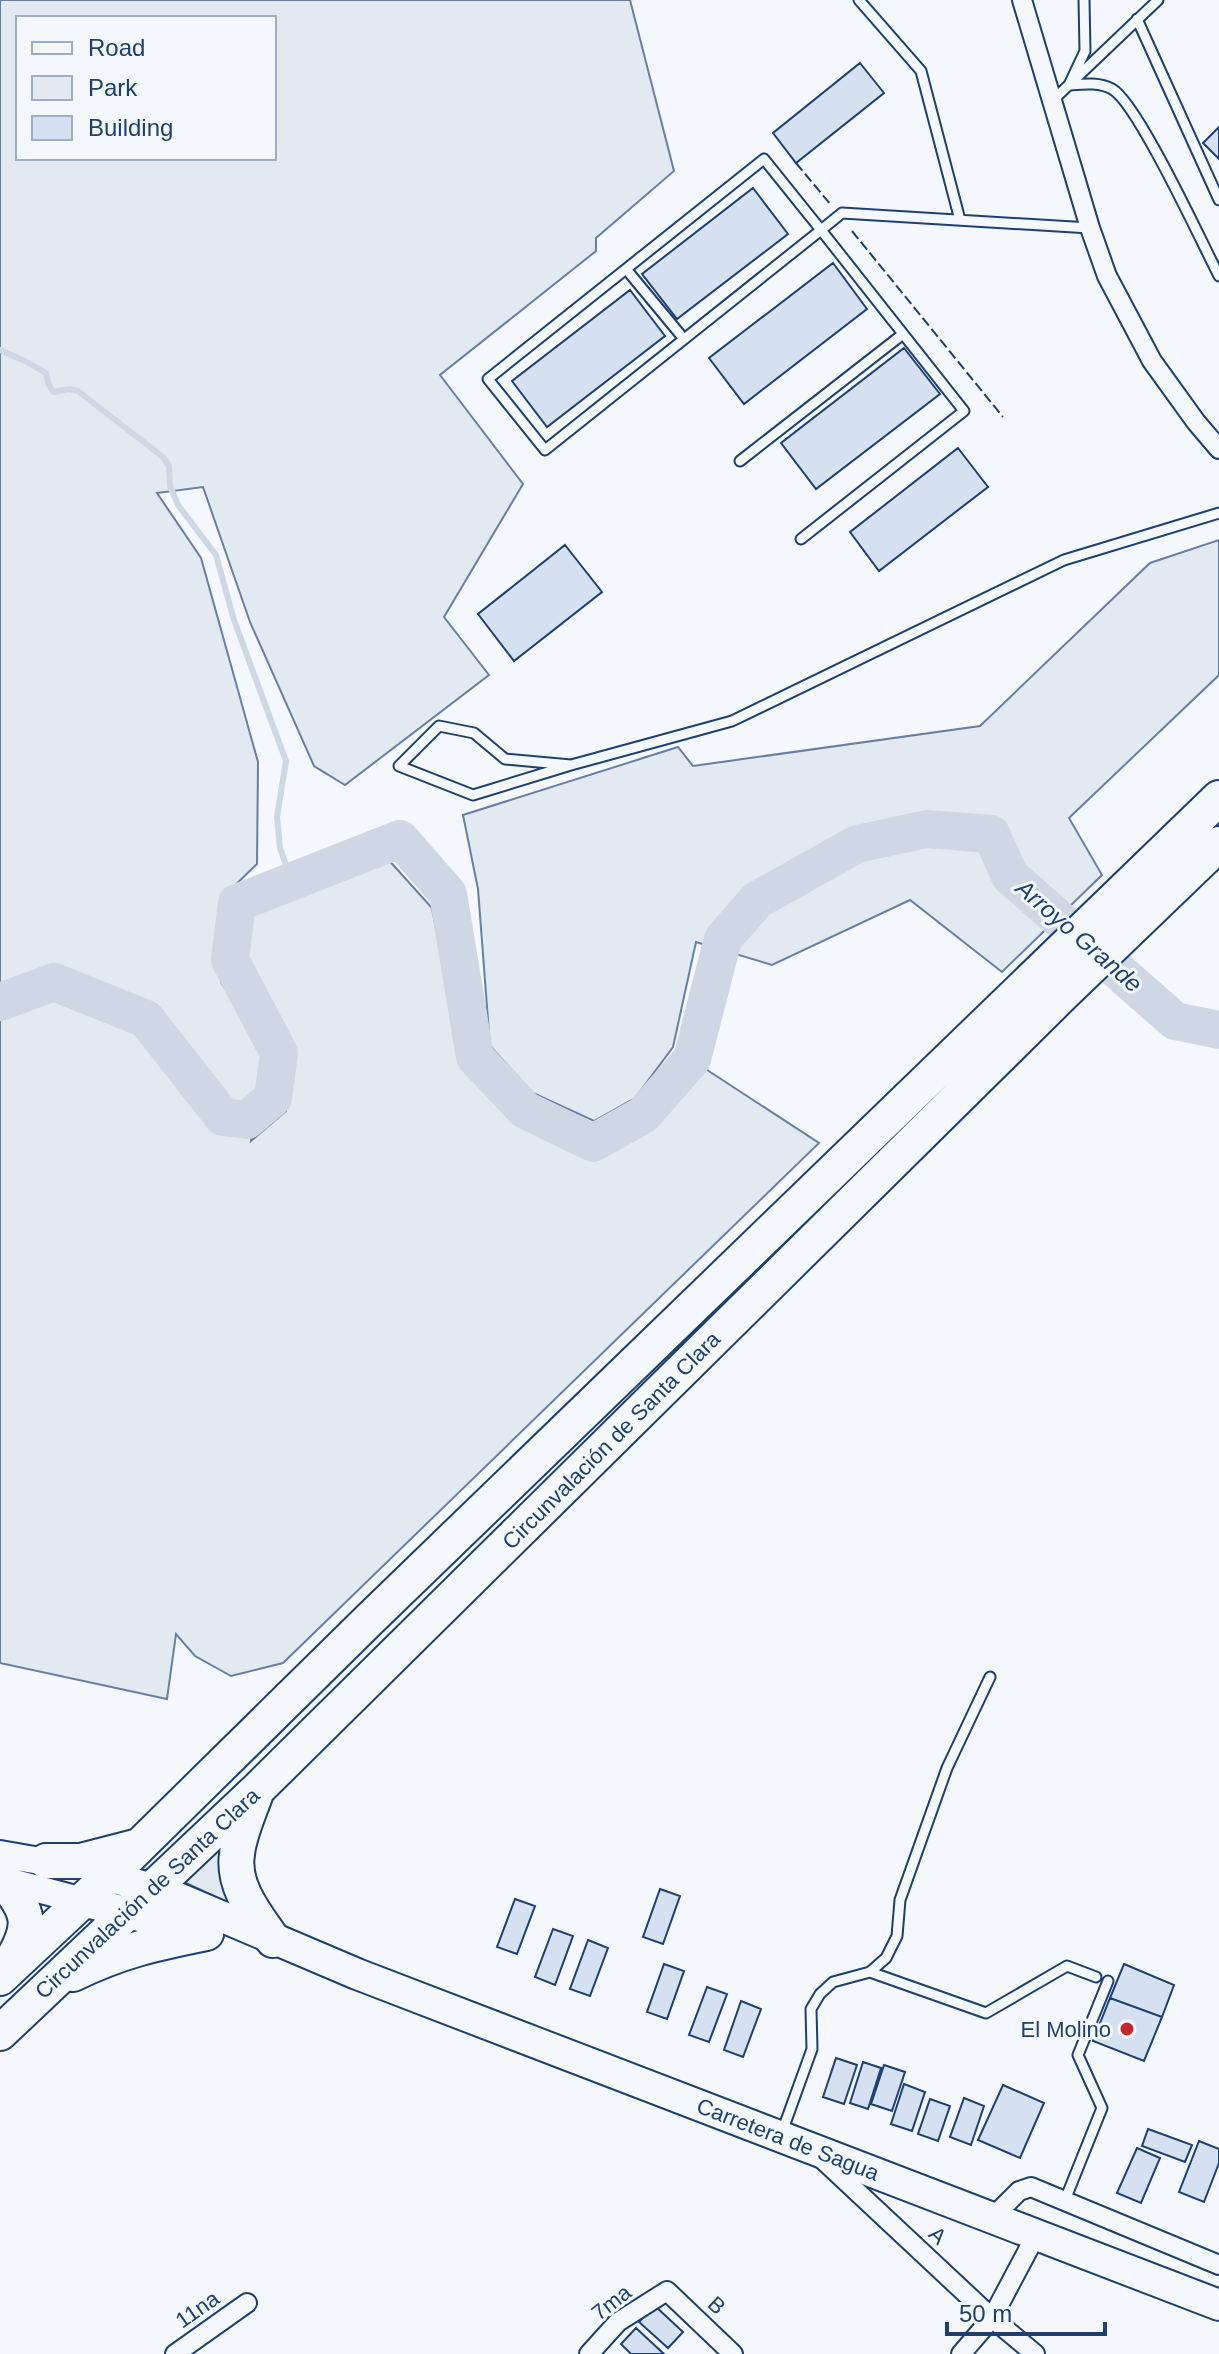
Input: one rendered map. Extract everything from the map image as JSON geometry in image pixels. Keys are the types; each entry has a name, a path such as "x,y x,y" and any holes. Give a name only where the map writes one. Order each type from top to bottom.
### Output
{"highway":[{"name":"Circunvalación de Santa Clara","path":"0,1978 109,1876 1219,798"},
{"name":"Circunvalación de Santa Clara","path":"0,2033 257,1790 1062,995 1219,844"},
{"path":"257,1790 236,1855 238,1881 273,1940"},
{"path":"46,1861 81,1861 139,1846"},
{"path":"0,1978 20,1946 27,1923 21,1902 1,1871"},
{"path":"48,1987 101,1961 146,1945 206,1933"}],"main road":[{"path":"1,1871 46,1861 109,1876"},
{"path":"1,1871 83,1901"},
{"name":"Carretera de Sagua","path":"109,1876 151,1889 357,1974 1219,2305"},
{"name":"Carretera de Sagua","path":"83,1901 357,1974"}],"street":[{"path":"1022,0 1107,276 1152,361 1219,449"},
{"name":"A","path":"811,2148 992,2318 1035,2354"},
{"path":"992,2218 1019,2191 1031,2187 1219,2265"},
{"path":"961,2354 992,2318 1036,2235"},
{"name":"7ma","path":"589,2354 618,2322 667,2291"},
{"name":"B","path":"667,2291 733,2354"},
{"name":"11na","path":"175,2354 247,2303"}],"lane":[{"path":"859,0 921,71 960,220"},
{"path":"1069,85 1085,51 1084,0"},
{"path":"1052,101 1158,0"},
{"path":"1137,19 1219,200"},
{"path":"1069,85 1090,83 1113,89 1136,116 1219,276"},
{"path":"801,539 964,411 821,230 764,159 488,379 545,450 821,230 842,213 1090,228"},
{"path":"626,269 684,339"},
{"path":"740,461 903,334"},
{"path":"571,765 505,759 474,733 439,726 399,766 473,795 732,721 1064,560 1219,513"},
{"path":"780,2136 812,2049 811,2009 820,1994 833,1982 870,1972 886,1958 897,1936 900,1900 947,1768 990,1677"},
{"path":"870,1972 986,2013 1067,1966 1096,1977"},
{"path":"1065,2200 1102,2108 1078,2055 1108,1981"}],"green space":[{"path":"0,0 630,0 674,171 596,238 596,251 440,375 523,484 444,617 489,675 345,785 314,766 250,622 203,487 157,493 201,558 258,762 257,864 223,897 221,982 265,1055 251,1141 286,1111 292,1057 245,957 252,910 386,857 432,908 461,1060 514,1117 588,1156 654,1121 701,1066 819,1143 283,1663 231,1676 195,1656 176,1634 167,1699 0,1663"},
{"path":"1219,540 1219,675 1069,818 1102,875 1002,972 910,900 772,965 696,942 673,1047 635,1098 594,1121 533,1093 490,1046 478,889 463,815 678,747 693,766 980,726 1150,563"},
{"path":"230,1828 230,1904 178,1879"}],"building":[{"path":"860,63 884,93 796,163 773,133"},
{"path":"1219,127 1219,159 1203,143"},
{"path":"753,188 788,234 677,319 642,274"},
{"path":"833,263 867,309 744,404 709,358"},
{"path":"630,290 665,336 547,427 512,381"},
{"path":"904,348 940,394 816,489 781,443"},
{"path":"958,448 988,487 879,571 850,532"},
{"path":"565,545 602,592 514,661 478,614"},
{"path":"660,1889 680,1896 663,1944 643,1937"},
{"path":"515,1899 535,1906 517,1954 497,1947"},
{"path":"553,1929 573,1936 555,1985 535,1977"},
{"path":"588,1940 608,1948 590,1996 570,1989"},
{"path":"664,1964 684,1971 667,2019 647,2012"},
{"path":"1124,1964 1174,1985 1162,2017 1110,1998"},
{"path":"707,1987 727,1994 709,2042 689,2035"},
{"name":"El Molino","path":"1110,1998 1162,2017 1144,2061 1093,2041"},
{"path":"741,2001 761,2009 743,2057 724,2050"},
{"path":"836,2058 857,2065 844,2104 823,2097"},
{"path":"863,2062 881,2068 868,2109 850,2103"},
{"path":"884,2065 905,2072 892,2111 871,2104"},
{"path":"904,2084 925,2092 912,2131 891,2124"},
{"path":"1003,2085 1044,2103 1020,2158 978,2140"},
{"path":"964,2098 984,2106 971,2145 950,2137"},
{"path":"930,2099 950,2106 938,2141 918,2134"},
{"path":"1148,2129 1192,2145 1185,2162 1142,2146"},
{"path":"1199,2141 1219,2149 1219,2163 1204,2202 1179,2192"},
{"path":"1137,2148 1160,2158 1141,2203 1117,2193"},
{"path":"654,2305 683,2332 668,2348 639,2322"},
{"path":"636,2328 664,2354 631,2354 621,2344"}],"waterway":[{"path":"0,350 46,373 53,392 78,391 163,457 169,466 170,486 178,505 216,555 234,620 286,761 277,817 280,848 292,882"},
{"name":"Arroyo Grande","path":"0,1002 54,982 146,1019 223,1117 247,1120 273,1098 279,1053 230,960 237,903 400,839 448,894 475,1057 525,1110 593,1143 643,1115 692,1059 723,939 757,900 857,844 927,829 991,834 1010,876 1175,1021 1219,1030"}],"fence":[{"path":"796,163 831,205"},
{"path":"852,231 1003,417"}],"place":[{"name":"El Molino","path":"1127,2029"}]}
